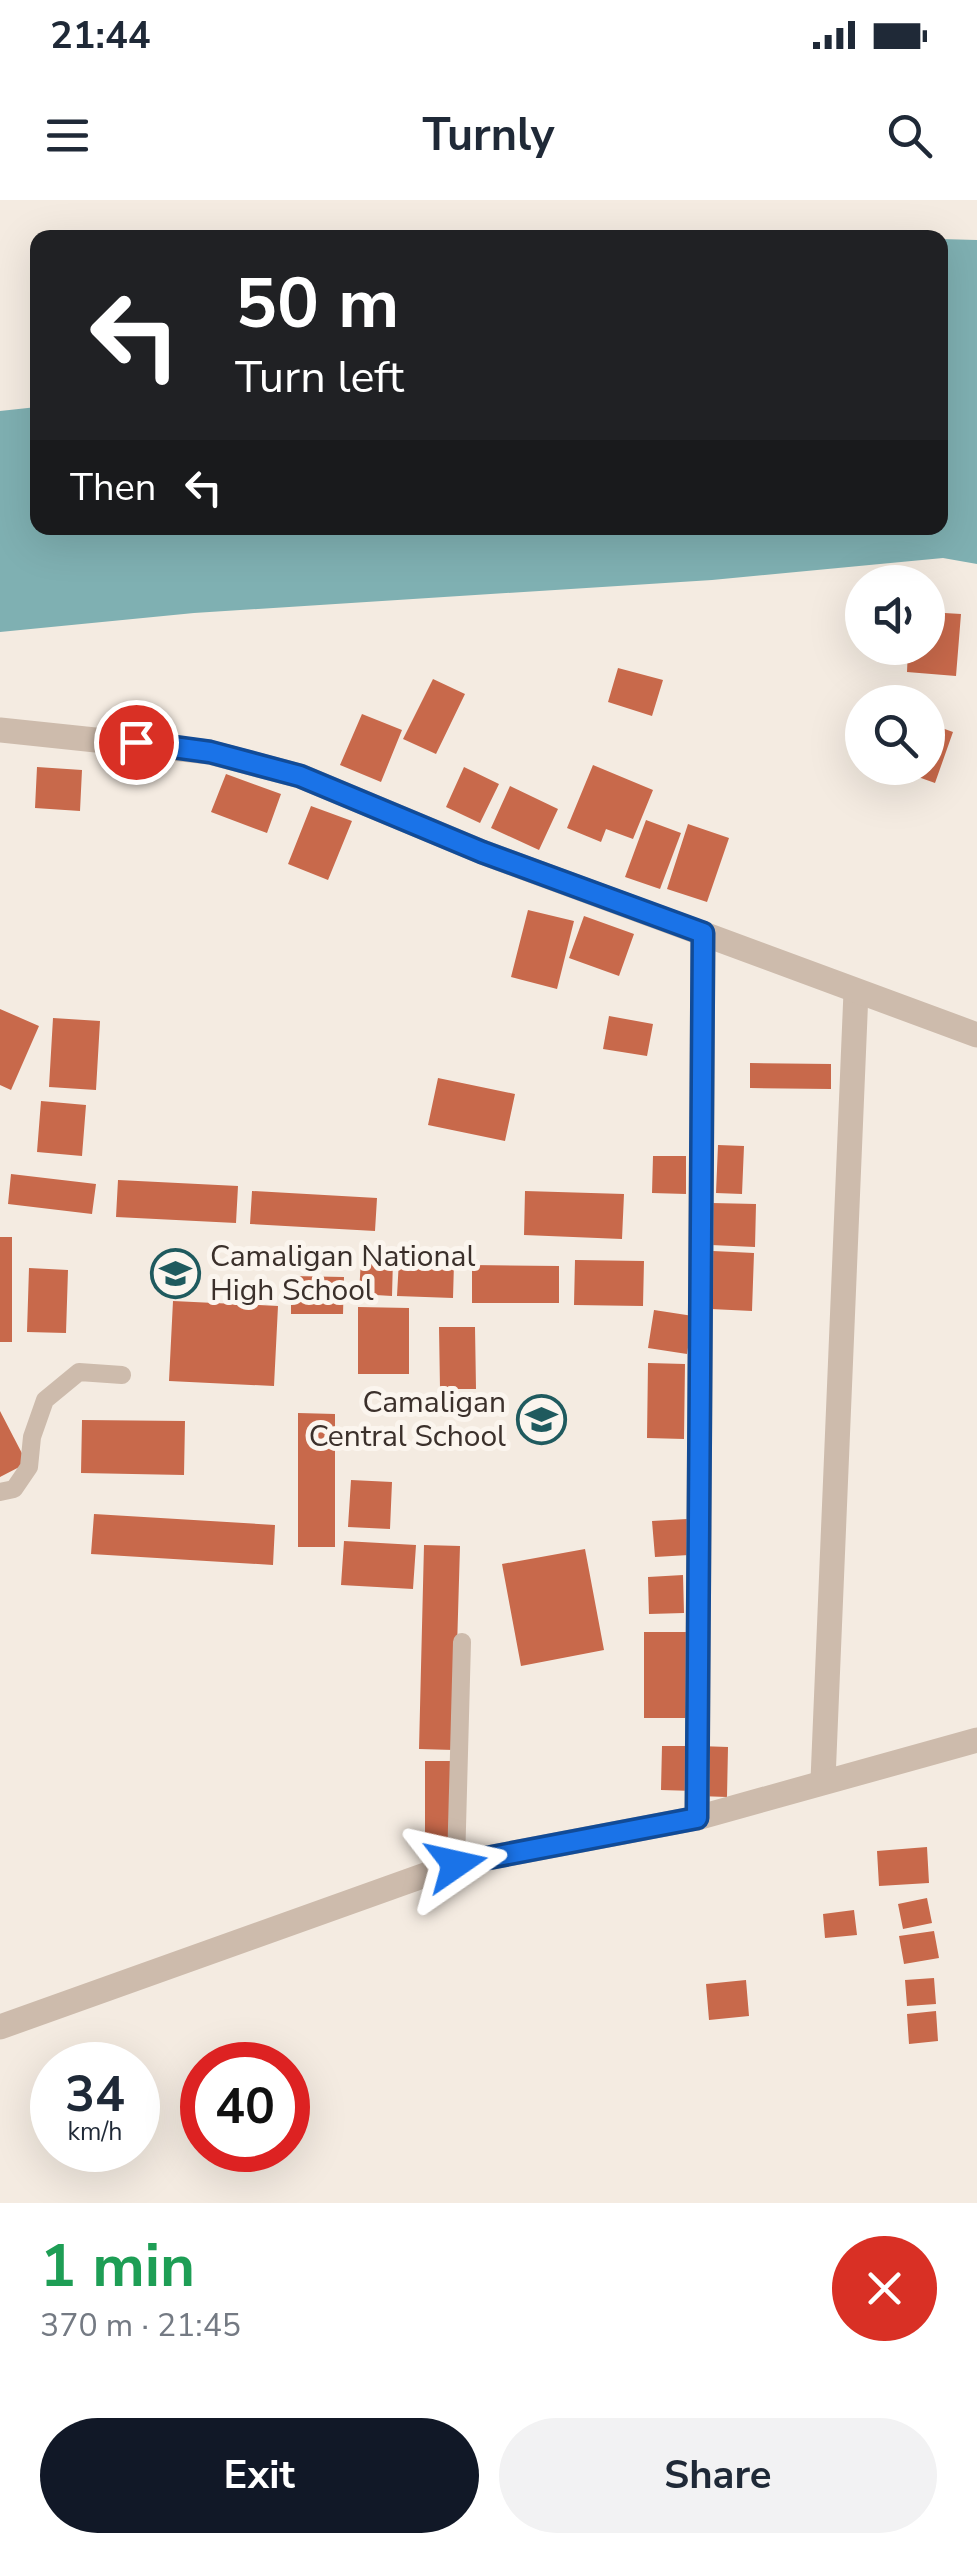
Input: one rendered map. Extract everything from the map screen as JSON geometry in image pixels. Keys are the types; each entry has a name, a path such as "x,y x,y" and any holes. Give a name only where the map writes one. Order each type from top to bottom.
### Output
{"street":[{"path":"0,730 210,752 300,776 482,852 977,1034"},
{"path":"697,1818 703,933"},
{"path":"823,1780 856,992"},
{"path":"0,2026 456,1864 697,1818 977,1740"}],"lane":[{"path":"0,1492 14,1490 28,1467 32,1438 45,1400 79,1372 122,1375"},
{"path":"456,1864 462,1642"}],"water":[{"path":"948,239 977,240 977,564 943,558 712,580 194,613 0,632 0,411 30,408 30,535 948,535"}],"building":[{"path":"945,613 961,614 956,676 907,672 907,665 945,665"},
{"path":"618,668 663,680 652,716 608,702"},
{"path":"433,679 465,694 436,754 403,739"},
{"path":"362,714 402,730 381,782 340,765"},
{"path":"945,729 953,732 945,755"},
{"path":"593,765 653,790 633,839 606,829 601,842 567,828"},
{"path":"37,767 82,770 80,811 35,808"},
{"path":"464,767 499,784 480,823 446,807"},
{"path":"226,774 281,794 267,833 211,812"},
{"path":"510,786 558,809 539,850 491,828"},
{"path":"311,806 352,821 328,880 288,864"},
{"path":"646,820 681,833 660,889 625,877"},
{"path":"688,824 729,838 707,902 667,889"},
{"path":"528,910 574,921 557,989 511,977"},
{"path":"584,916 634,934 619,976 569,958"},
{"path":"0,1009 39,1026 11,1090 0,1085"},
{"path":"609,1016 653,1024 647,1056 603,1049"},
{"path":"53,1018 100,1021 96,1090 49,1087"},
{"path":"750,1063 831,1064 831,1089 750,1088"},
{"path":"438,1078 515,1094 505,1141 428,1125"},
{"path":"41,1101 86,1105 82,1156 37,1152"},
{"path":"718,1145 744,1146 742,1194 716,1193"},
{"path":"653,1156 686,1156 686,1194 652,1193"},
{"path":"11,1174 96,1184 92,1214 8,1204"},
{"path":"118,1180 238,1186 236,1223 116,1217"},
{"path":"252,1191 377,1198 375,1231 250,1224"},
{"path":"525,1191 624,1194 622,1239 524,1235"},
{"path":"712,1203 756,1204 755,1247 711,1245"},
{"path":"0,1237 12,1237 12,1342 0,1342"},
{"path":"713,1251 754,1253 752,1311 711,1309"},
{"path":"361,1259 393,1259 392,1296 359,1294"},
{"path":"399,1260 454,1263 453,1298 397,1296"},
{"path":"575,1260 644,1261 643,1306 574,1305"},
{"path":"472,1265 559,1266 559,1303 472,1303"},
{"path":"29,1268 68,1270 66,1333 27,1332"},
{"path":"291,1276 344,1277 343,1314 291,1314"},
{"path":"173,1301 278,1306 274,1386 169,1381"},
{"path":"358,1307 409,1308 409,1374 358,1374"},
{"path":"654,1310 693,1316 687,1354 648,1348"},
{"path":"439,1327 475,1327 476,1389 440,1389"},
{"path":"648,1363 685,1364 684,1439 647,1438"},
{"path":"0,1411 27,1463 0,1477"},
{"path":"298,1413 335,1414 335,1547 298,1547"},
{"path":"82,1420 185,1421 184,1475 81,1473"},
{"path":"351,1480 392,1482 390,1529 348,1527"},
{"path":"94,1514 275,1525 273,1565 91,1554"},
{"path":"687,1519 689,1555 655,1557 652,1521"},
{"path":"344,1541 416,1545 413,1589 341,1585"},
{"path":"424,1545 460,1546 454,1750 419,1749"},
{"path":"585,1549 604,1650 521,1666 502,1564"},
{"path":"683,1575 684,1613 649,1614 648,1577"},
{"path":"644,1632 693,1632 694,1718 644,1718"},
{"path":"662,1746 695,1746 695,1791 661,1790"},
{"path":"699,1746 728,1747 727,1797 699,1796"},
{"path":"425,1761 450,1761 451,1860 425,1860"},
{"path":"927,1847 929,1883 879,1886 877,1851"},
{"path":"927,1898 932,1923 903,1929 898,1904"},
{"path":"854,1910 857,1935 825,1938 823,1914"},
{"path":"934,1931 939,1958 904,1964 899,1936"},
{"path":"934,1978 936,2004 907,2006 905,1980"},
{"path":"746,1980 749,2016 709,2020 706,1984"},
{"path":"936,2011 938,2041 909,2044 907,2014"}],"place":[{"name":"Camaligan National High School","path":"175,1273"},
{"name":"Camaligan Central School","path":"541,1419"}],"route":[{"path":"136,742 210,752 300,776 482,852 703,933 697,1818 456,1864"}]}
